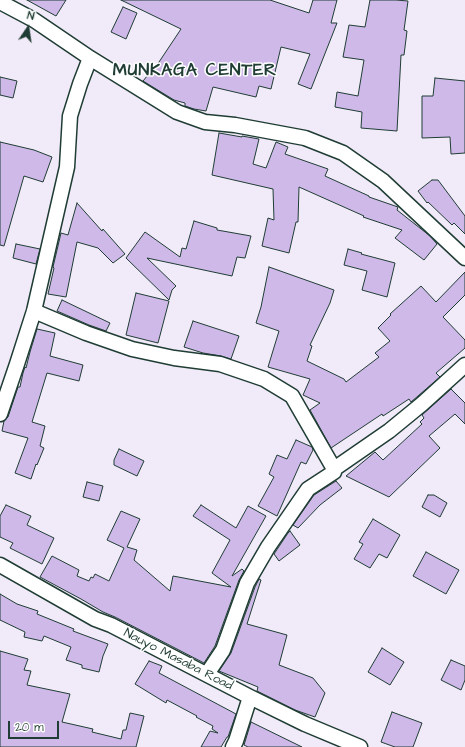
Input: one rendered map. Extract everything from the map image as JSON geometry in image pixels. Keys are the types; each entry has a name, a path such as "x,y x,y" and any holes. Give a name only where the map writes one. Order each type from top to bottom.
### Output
{"street":[{"path":"0,2 34,20 90,58 177,112 205,122 235,125 305,138 344,153 383,181 465,258"},
{"path":"0,414 34,311 67,167 70,116 90,58"},
{"path":"34,311 86,334 132,349 174,358 220,364 264,379 292,396 334,470"},
{"path":"207,674 223,650 248,584 268,546 308,489 334,472 334,470 389,431 422,404 465,365"},
{"name":"Nauyo Masaba Road","path":"0,565 95,619 111,625 305,724 360,747"},
{"path":"233,747 250,697"}],"building":[{"path":"27,0 66,0 56,16"},
{"path":"121,0 270,0 309,13 313,0 337,0 331,23 337,23 311,89 298,84 310,54 281,47 271,89 259,86 256,97 213,87 206,111 185,106 185,103 174,100 143,81 157,65 181,29"},
{"path":"370,0 408,1 404,30 407,31 404,55 401,55 397,131 361,128 362,112 335,107 337,92 358,96 364,60 343,57 349,25 365,27"},
{"path":"123,7 137,13 126,39 111,32"},
{"path":"0,77 17,81 13,98 0,95"},
{"path":"435,78 465,81 465,153 451,154 450,137 422,138 422,96 433,96"},
{"path":"219,133 259,139 253,164 266,168 276,142 288,147 285,154 328,169 325,176 369,197 398,207 397,210 430,236 437,244 424,260 395,238 402,230 363,217 364,216 299,187 298,222 296,222 289,253 262,246 268,218 274,220 273,189 212,175"},
{"path":"0,142 34,150 52,157 43,182 24,176 4,246 0,245"},
{"path":"432,180 438,180 465,216 465,234 454,223 452,225 428,202 427,203 418,191"},
{"path":"77,203 125,254 113,263 98,248 77,242 66,297 48,294 61,233 68,235"},
{"path":"194,221 217,228 217,230 251,236 245,258 237,257 232,276 147,258 176,286 172,290 169,300 126,258 145,232 180,257 182,248 186,249"},
{"path":"16,244 40,249 36,264 13,258"},
{"path":"348,249 395,263 387,297 362,290 367,271 344,265"},
{"path":"269,267 334,290 330,303 310,345 312,346 307,361 344,379 346,382 379,357 375,353 390,341 378,328 391,315 390,314 421,286 436,302 465,272 465,295 443,317 465,340 465,348 436,373 440,377 411,402 409,399 383,416 382,414 331,448 310,410 320,403 303,395 310,379 268,367 279,331 256,323 261,307"},
{"path":"136,293 169,301 158,343 126,335"},
{"path":"62,300 110,323 106,331 57,311"},
{"path":"193,321 239,336 231,359 184,347"},
{"path":"37,329 55,333 50,356 83,365 79,381 47,373 32,422 45,426 40,446 44,448 31,479 15,473 28,438 2,431 4,421 8,417 18,387 20,387"},
{"path":"451,389 465,403 465,424 455,414 429,436 440,448 389,497 346,476 375,452 383,460 422,424 420,422 424,418 422,415"},
{"path":"296,440 312,447 313,450 306,464 301,462 277,516 258,506 274,477 269,474 277,455 287,459"},
{"path":"119,449 144,461 137,476 114,465 114,460"},
{"path":"336,481 342,488 320,505 298,528 293,525 314,495"},
{"path":"87,482 103,486 99,501 83,497"},
{"path":"428,495 434,495 447,503 440,517 422,507"},
{"path":"6,505 31,516 27,525 54,538 42,564 10,548 13,543 0,537 0,516"},
{"path":"201,505 236,528 248,506 266,516 232,576 242,569 244,571 239,580 215,646 204,663 103,612 40,577 52,556 79,570 77,576 89,581 95,574 109,581 124,548 107,540 121,511 140,519 127,547 137,550 134,560 170,591 173,576 231,587 212,573 230,540 193,516"},
{"path":"373,519 400,535 387,558 379,554 370,568 354,559 363,544 359,542"},
{"path":"290,531 300,545 279,561 274,554"},
{"path":"426,552 459,570 446,594 413,576"},
{"path":"259,579 261,580 247,624 287,635 279,665 313,678 325,693 315,717 295,710 257,691 258,687 219,671 231,653"},
{"path":"0,594 17,604 38,611 37,614 74,629 73,631 108,644 99,672 82,668 82,665 66,660 71,647 44,636 42,641 24,637 25,632 0,620"},
{"path":"382,648 404,662 390,685 368,672"},
{"path":"0,651 28,659 24,670 31,671 27,685 70,694 62,722 93,729 92,732 121,739 123,730 126,730 130,713 144,716 136,747 0,747"},
{"path":"451,660 465,666 465,680 461,690 441,680"},
{"path":"149,661 162,666 159,673 236,714 228,737 221,747 201,747 210,731 218,733 212,729 213,726 167,700 166,703 135,684"},
{"path":"392,712 422,723 413,747 395,747 381,742"},
{"path":"251,722 302,747 248,747 244,745"}],"district":[{"name":"MUNKAGA CENTER","path":"195,71"}]}
